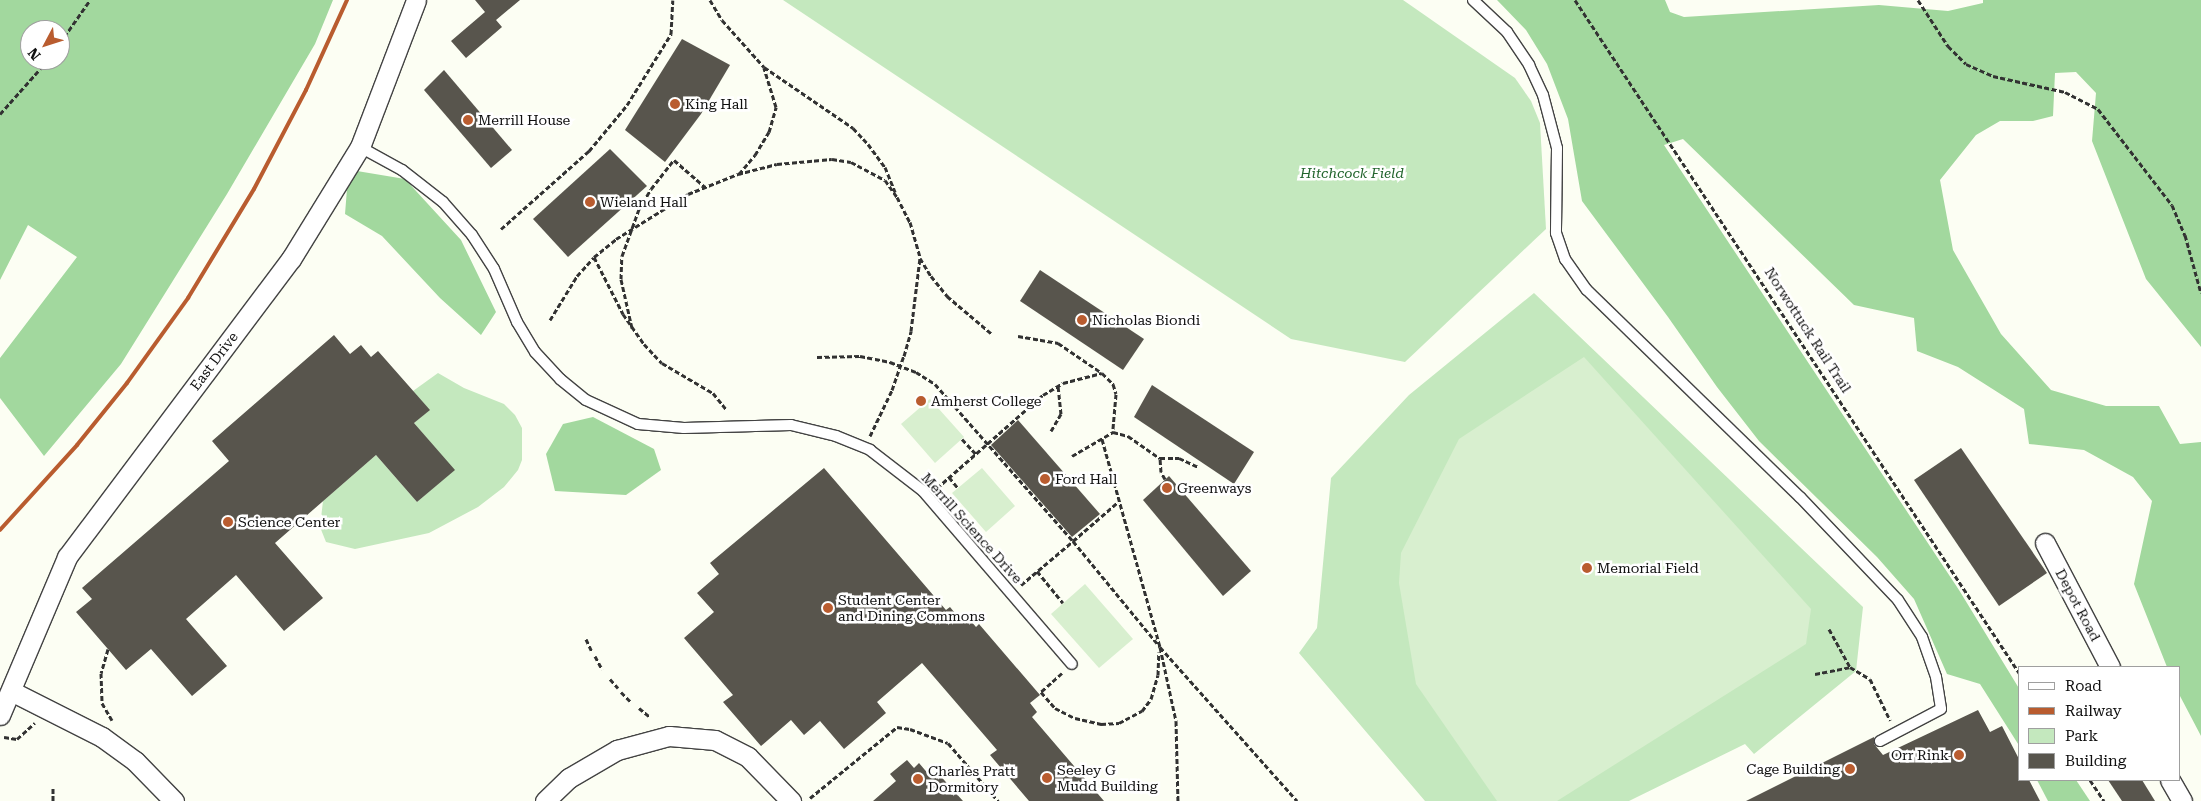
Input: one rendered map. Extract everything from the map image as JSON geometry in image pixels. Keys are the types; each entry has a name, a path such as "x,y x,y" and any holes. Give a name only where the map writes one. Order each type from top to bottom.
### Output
{"street":[{"name":"East Drive","path":"0,715 67,557 291,259 360,147 416,0"},
{"name":"Depot Road","path":"2045,543 2109,666"},
{"path":"11,691 102,737 135,761 174,801"},
{"path":"545,801 569,778 617,750 669,736 715,740 748,757 791,801"},
{"path":"2171,781 2182,801"}],"lane":[{"path":"1473,0 1507,32 1529,64 1543,94 1557,148 1556,233 1565,260 1587,290 1800,497 1898,600 1922,638 1936,677 1941,708 1880,741"},
{"name":"Merrill Science Drive","path":"360,147 402,170 449,209 472,235 494,269 517,322 535,352 560,379 586,400 638,424 684,428 791,424 836,436 870,450 923,491 1072,664"}],"path":[{"path":"70,29 90,0"},
{"path":"502,229 589,150 627,105 671,34 673,0"},
{"path":"710,0 722,20 764,67 853,128 868,144 885,167 910,222 920,258 931,276 947,296 992,334"},
{"name":"Norwottuck Rail Trail","path":"1575,0 2018,671"},
{"path":"1918,0 1948,46 1966,64 1993,76 2065,92 2098,108 2172,205 2185,236 2201,293"},
{"path":"738,174 755,155 769,132 776,107 764,67"},
{"path":"0,114 39,70"},
{"path":"550,320 577,276 594,257 632,229 688,194 738,174 776,164 832,159 851,162 885,180 898,197"},
{"path":"632,328 620,279 622,256 639,209 651,189 674,160 706,187"},
{"path":"594,257 632,328 662,363 713,393 727,410"},
{"path":"879,418 901,366 911,331 920,258"},
{"path":"1018,336 1058,343 1102,373 1113,384 1116,394 1113,432"},
{"path":"817,357 860,356 901,366 916,372 935,384 1073,541 1160,646 1296,801"},
{"path":"939,486 1044,395 1058,386 1077,378 1102,373"},
{"path":"1051,431 1062,414 1058,386"},
{"path":"1072,456 1113,432 1128,436 1160,458 1179,458 1198,467"},
{"path":"962,439 976,454"},
{"path":"1102,439 1118,502 1160,646 1176,721 1178,801"},
{"path":"1160,458 1161,472 1165,479"},
{"path":"949,477 958,488"},
{"path":"1011,593 1118,502"},
{"path":"1037,571 1064,603"},
{"path":"1829,629 1850,667 1870,679 1896,732"},
{"path":"586,639 602,669"},
{"path":"1072,664 1041,692 1055,708 1075,718 1101,724 1119,723 1142,711 1151,699 1158,675 1160,646"},
{"path":"108,648 101,673 102,702 114,722"},
{"path":"1815,674 1850,667"},
{"path":"610,679 618,688"},
{"path":"621,692 630,701"},
{"path":"639,708 650,716"},
{"path":"4,738 17,739 41,718"},
{"path":"805,801 825,788 886,733 897,727 910,729 948,743 998,801"},
{"path":"2091,781 2104,801"},
{"path":"53,788 53,801"}],"green space":[{"path":"0,0 333,0 315,44 227,194 121,364 44,456 0,398 0,358 77,257 28,225 0,280"},
{"name":"Hitchcock Field","path":"783,0 1403,0 1515,78 1531,101 1540,123 1546,229 1405,362 1291,339"},
{"path":"1497,0 1665,0 1670,12 1684,17 1879,5 1948,11 1983,3 1983,0 2201,0 2201,347 2146,279 2092,141 2096,93 2076,72 2055,73 2053,116 2033,121 2000,121 1976,135 1940,180 1953,250 2001,334 2051,390 2106,406 2159,406 2180,444 2201,442 2201,736 2181,698 2181,666 2167,666 2134,584 2152,501 2133,477 2084,450 2029,444 2024,409 1958,367 1917,351 1914,318 1854,305 1683,139 1664,145 1959,590 2018,687 2018,744 1980,684 1947,674 1914,599 1877,557 1759,441 1717,387 1582,201 1568,119 1547,64 1526,30"},
{"path":"357,171 405,179 461,240 496,312 481,335 440,298 382,236 345,214 347,189"},
{"name":"Memorial Field","path":"1534,293 1863,607 1856,671 1754,754 1745,744 1629,801 1425,801 1299,653 1317,628 1331,478 1409,395"},
{"name":"Memorial Field","path":"1584,357 1811,609 1806,644 1557,801 1497,801 1416,684 1399,583 1401,553 1459,439"},
{"path":"438,373 464,388 504,404 515,415 522,428 522,460 518,470 504,487 478,507 429,533 355,549 326,542 320,527 323,501 376,455 417,502 454,470 414,423 429,410 413,391"},
{"path":"930,399 964,437 935,463 901,424"},
{"path":"593,417 654,449 661,470 626,495 555,491 546,454 563,424"},
{"path":"982,468 1015,506 986,532 952,493"},
{"path":"1085,584 1133,639 1099,668 1051,614"},
{"path":"2038,781 2077,781 2090,801 2048,801"}],"building":[{"path":"475,0 520,0 496,20 502,27 466,58 451,41 485,12"},
{"name":"King Hall","path":"682,39 730,65 701,114 665,162 625,130"},
{"name":"Merrill House","path":"444,70 512,150 491,168 424,90"},
{"name":"Wieland Hall","path":"610,149 647,186 568,257 533,219"},
{"name":"Nicholas Biondi","path":"1040,270 1144,339 1123,370 1020,301"},
{"name":"Science Center","path":"334,335 350,354 361,345 371,357 378,351 430,410 414,423 455,470 417,502 376,455 275,543 323,598 284,631 236,575 186,619 227,666 192,696 151,649 126,670 76,612 92,599 82,588 229,461 212,441"},
{"path":"1152,385 1254,452 1234,484 1134,417"},
{"name":"Ford Hall","path":"1018,420 1100,514 1072,537 991,445"},
{"path":"1961,448 2047,573 1999,606 1914,480"},
{"name":"Student Center and Dining Commons","path":"824,468 946,610 950,607 959,618 964,613 976,627 979,624 1040,695 1030,703 1037,712 1032,717 1104,801 1029,801 990,755 997,750 922,663 877,702 886,713 844,749 820,721 804,735 791,720 761,746 723,702 733,695 684,638 714,612 697,593 719,574 710,563"},
{"path":"1169,476 1251,571 1223,596 1143,500"},
{"path":"1978,710 1990,732 2002,726 2018,757 2018,781 2030,781 2040,801 1746,801 1874,737 1874,744 1883,755"},
{"name":"Charles Pratt Dormitory","path":"907,760 914,768 919,763 930,776 936,771 963,801 873,801 896,781 890,774"},
{"path":"2109,781 2143,781 2155,801 2122,801"}],"railway":[{"path":"0,530 77,445 127,383 188,298 254,189 306,90 347,0"}],"place":[{"name":"King Hall","path":"675,104"},
{"name":"Merrill House","path":"468,120"},
{"name":"Wieland Hall","path":"590,202"},
{"name":"Nicholas Biondi","path":"1082,320"},
{"name":"Amherst College","path":"921,401"},
{"name":"Ford Hall","path":"1045,479"},
{"name":"Greenways","path":"1167,488"},
{"name":"Science Center","path":"228,522"},
{"name":"Memorial Field","path":"1587,568"},
{"name":"Student Center and Dining Commons","path":"828,608"},
{"name":"Orr Rink","path":"1959,755"},
{"name":"Cage Building","path":"1850,769"},
{"name":"Seeley G Mudd Building","path":"1047,778"},
{"name":"Charles Pratt Dormitory","path":"918,779"}]}
